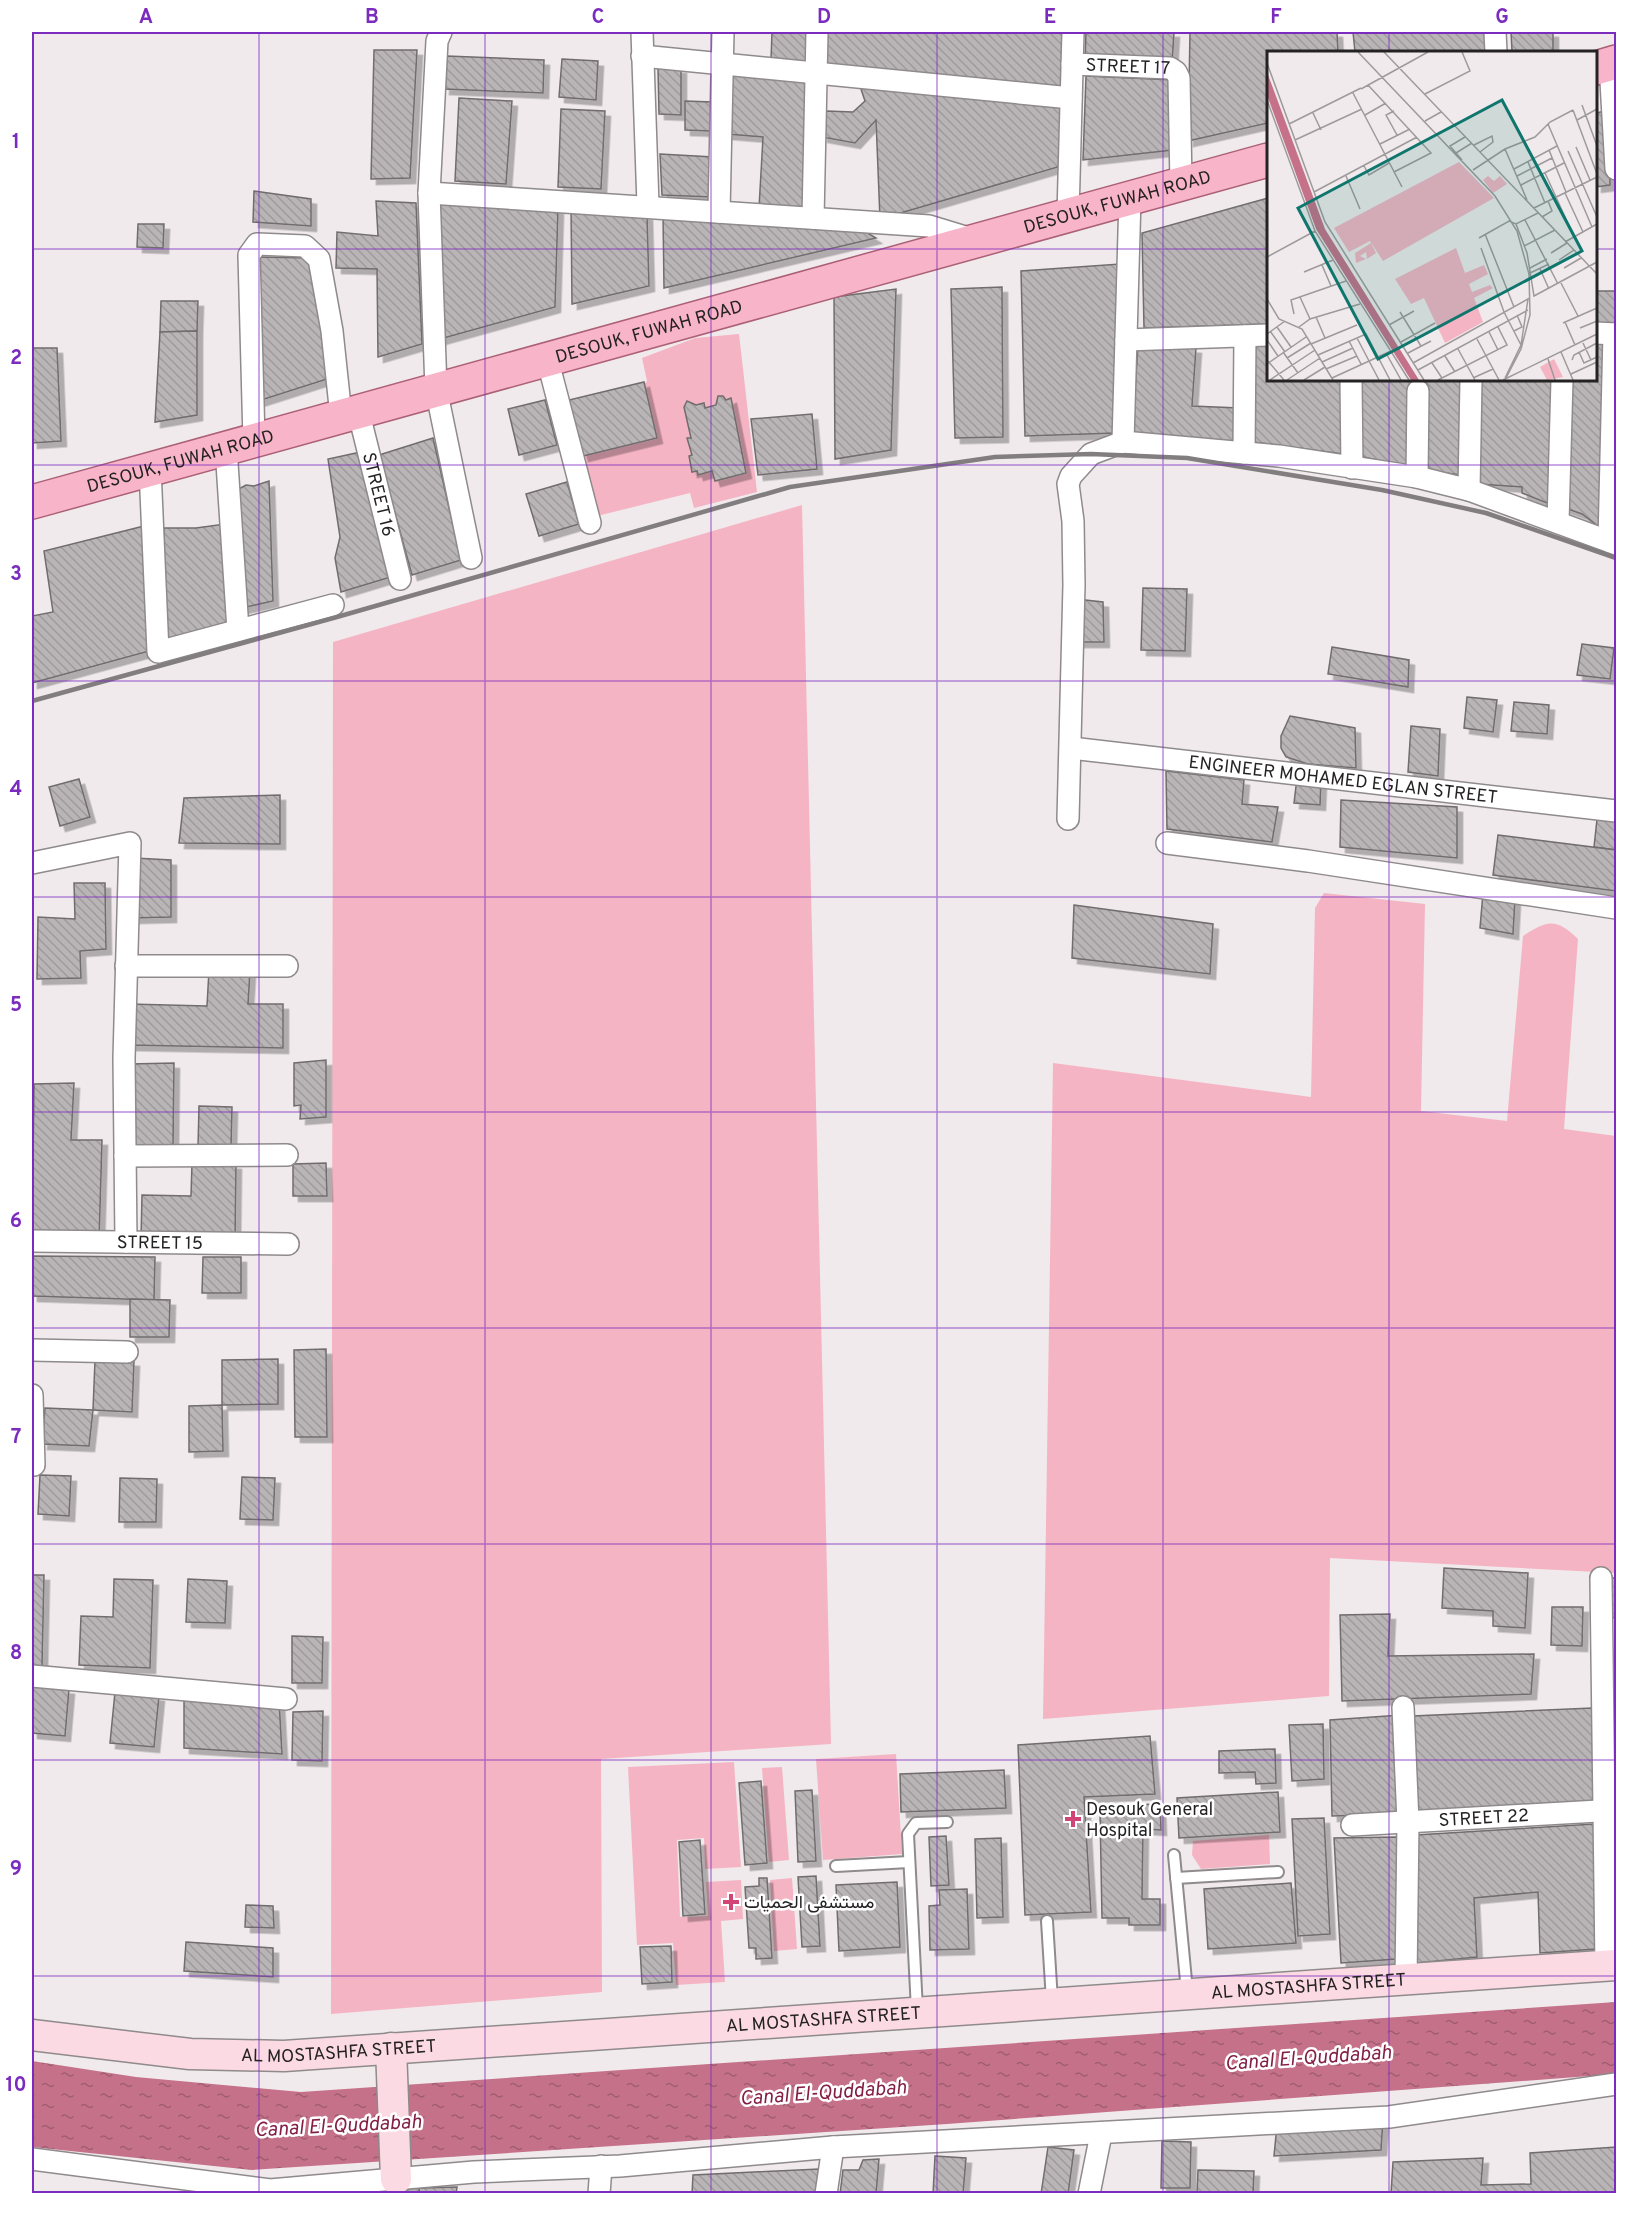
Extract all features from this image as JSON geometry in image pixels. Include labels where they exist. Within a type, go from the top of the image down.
[{"type":"main road","name":"DESOUK, FUWAH ROAD","points":[[32,502],[1267,161]]},
{"type":"main road","name":"AL MOSTASHFA STREET","points":[[32,2035],[143,2050],[237,2056],[391,2060],[917,2013],[1612,1965]]},
{"type":"main road","points":[[391,2060],[395,2173]]},
{"type":"street","points":[[441,32],[437,41],[429,193],[436,389],[471,558]]},
{"type":"street","points":[[642,32],[648,205]]},
{"type":"street","points":[[719,212],[723,32]]},
{"type":"street","points":[[813,218],[817,32]]},
{"type":"street","points":[[1068,214],[1073,32]]},
{"type":"street","points":[[1495,32],[1496,51]]},
{"type":"street","points":[[642,56],[1071,98]]},
{"type":"street","name":"STREET 17","points":[[1072,64],[1170,68],[1176,72],[1179,78],[1181,184]]},
{"type":"street","points":[[1608,65],[1617,169]]},
{"type":"street","points":[[429,193],[648,205],[929,226],[950,230],[975,240]]},
{"type":"street","points":[[1123,442],[1130,198]]},
{"type":"street","name":"STREET 16","points":[[240,444],[249,255],[257,244],[305,246],[319,259],[350,413],[400,579]]},
{"type":"street","points":[[1068,819],[1071,748],[1073,521],[1068,484],[1071,476],[1091,454],[1123,442],[1244,453],[1417,477],[1469,490],[1613,543],[1614,435],[1609,333]]},
{"type":"street","points":[[1126,340],[1267,335]]},
{"type":"street","points":[[1244,453],[1245,336]]},
{"type":"street","points":[[547,358],[590,523]]},
{"type":"street","points":[[1351,381],[1352,468]]},
{"type":"street","points":[[1469,490],[1471,381]]},
{"type":"street","points":[[1558,522],[1562,381]]},
{"type":"street","points":[[1417,477],[1418,392]]},
{"type":"street","points":[[238,630],[240,444]]},
{"type":"street","points":[[150,469],[158,652],[333,605]]},
{"type":"street","name":"ENGINEER MOHAMED EGLAN STREET","points":[[1071,748],[1617,810]]},
{"type":"street","points":[[32,863],[130,843],[126,966],[126,1242]]},
{"type":"street","points":[[1167,843],[1308,861],[1617,908]]},
{"type":"street","points":[[126,966],[287,966]]},
{"type":"street","points":[[125,1156],[287,1155]]},
{"type":"street","name":"STREET 15","points":[[32,1241],[288,1244]]},
{"type":"street","points":[[32,1350],[127,1352]]},
{"type":"street","points":[[32,1395],[34,1465],[32,1465]]},
{"type":"street","points":[[1601,1578],[1612,1965]]},
{"type":"street","points":[[32,1677],[286,1699]]},
{"type":"street","points":[[1403,1707],[1408,1822],[1406,1980]]},
{"type":"street","name":"STREET 22","points":[[1352,1825],[1609,1811]]},
{"type":"street","points":[[32,2159],[270,2192],[395,2173],[601,2166],[833,2147],[1389,2117],[1617,2084]]},
{"type":"street","points":[[1089,2193],[1101,2134]]},
{"type":"street","points":[[826,2193],[833,2147]]},
{"type":"street","points":[[599,2193],[601,2166]]},
{"type":"lane","points":[[917,2013],[908,1834],[910,1827],[916,1823],[947,1822]]},
{"type":"lane","points":[[1174,1855],[1187,1995]]},
{"type":"lane","points":[[836,1866],[909,1862]]},
{"type":"lane","points":[[1176,1878],[1278,1872]]},
{"type":"lane","points":[[1047,1920],[1052,2004]]},
{"type":"shaded area","points":[[739,334],[757,492],[694,508],[690,493],[597,516],[583,456],[647,381],[642,358],[695,338]]},
{"type":"shaded area","points":[[802,505],[831,1744],[601,1759],[602,1992],[331,2014],[333,642]]},
{"type":"shaded area","points":[[1324,893],[1425,904],[1421,1111],[1507,1121],[1523,936],[1546,924],[1552,924],[1564,927],[1578,939],[1564,1129],[1616,1136],[1616,1573],[1330,1558],[1329,1696],[1043,1719],[1053,1063],[1311,1097],[1315,908]]},
{"type":"shaded area","points":[[896,1754],[902,1854],[823,1860],[816,1759]]},
{"type":"shaded area","points":[[734,1762],[741,1867],[705,1869],[704,1838],[677,1840],[680,1917],[708,1916],[706,1882],[741,1880],[743,1919],[721,1921],[725,1982],[676,1985],[673,1943],[637,1945],[628,1767]]},
{"type":"shaded area","points":[[782,1767],[789,1860],[769,1862],[762,1768]]},
{"type":"shaded area","points":[[1269,1835],[1270,1864],[1201,1869],[1192,1855],[1193,1841]]},
{"type":"shaded area","points":[[792,1878],[797,1949],[774,1951],[770,1880]]},
{"type":"water","name":"Canal El-Quddabah","points":[[1616,2002],[1616,2074],[947,2124],[252,2170],[32,2147],[32,2061],[136,2077],[301,2092]]},
{"type":"building","points":[[772,32],[808,32],[807,62],[771,60]]},
{"type":"building","points":[[825,32],[1067,32],[1066,91],[825,68]]},
{"type":"building","points":[[1086,32],[1174,32],[1172,64],[1085,61]]},
{"type":"building","points":[[1190,32],[1337,32],[1338,51],[1267,51],[1267,123],[1188,141]]},
{"type":"building","points":[[1353,32],[1494,32],[1495,51],[1355,51]]},
{"type":"building","points":[[1511,32],[1553,32],[1553,51],[1512,51]]},
{"type":"building","points":[[374,50],[417,50],[410,178],[371,179]]},
{"type":"building","points":[[447,56],[544,60],[543,93],[444,89]]},
{"type":"building","points":[[562,59],[598,61],[596,100],[559,97]]},
{"type":"building","points":[[658,68],[681,68],[681,115],[659,114]]},
{"type":"building","points":[[728,73],[811,80],[809,211],[759,208],[763,137],[727,134]]},
{"type":"building","points":[[1086,76],[1175,80],[1173,150],[1083,160]]},
{"type":"building","points":[[859,83],[1070,105],[1068,164],[880,219],[876,120],[855,143],[822,137],[823,116],[827,111],[853,112],[865,101]]},
{"type":"building","points":[[459,98],[512,101],[506,184],[455,181]]},
{"type":"building","points":[[685,101],[712,102],[711,131],[685,130]]},
{"type":"building","points":[[561,109],[605,111],[601,189],[558,187]]},
{"type":"building","points":[[1609,110],[1610,185],[1597,187],[1597,113]]},
{"type":"building","points":[[660,154],[713,157],[712,197],[662,195]]},
{"type":"building","points":[[254,191],[311,199],[311,226],[253,222]]},
{"type":"building","points":[[1267,198],[1267,324],[1144,328],[1142,233]]},
{"type":"building","points":[[432,200],[558,209],[555,307],[440,339]]},
{"type":"building","points":[[376,201],[416,203],[422,344],[378,357],[377,269],[336,268],[337,232],[378,236]]},
{"type":"building","points":[[571,207],[647,215],[649,286],[572,304]]},
{"type":"building","points":[[663,215],[859,228],[876,238],[664,288]]},
{"type":"building","points":[[138,224],[164,224],[163,248],[137,247]]},
{"type":"building","points":[[256,257],[313,258],[327,379],[255,402]]},
{"type":"building","points":[[1120,264],[1117,433],[1025,436],[1021,271]]},
{"type":"building","points":[[1002,287],[1003,437],[955,438],[951,289]]},
{"type":"building","points":[[896,289],[891,450],[835,459],[834,297]]},
{"type":"building","points":[[1597,291],[1616,291],[1616,326],[1597,325]]},
{"type":"building","points":[[161,301],[198,301],[197,331],[160,332]]},
{"type":"building","points":[[197,331],[197,415],[155,422],[160,332]]},
{"type":"building","points":[[1597,339],[1605,340],[1602,529],[1582,514],[1565,508],[1568,381],[1597,381]]},
{"type":"building","points":[[1138,345],[1196,348],[1192,406],[1239,408],[1237,443],[1132,438]]},
{"type":"building","points":[[1255,345],[1267,345],[1267,381],[1344,381],[1343,454],[1253,442]]},
{"type":"building","points":[[32,348],[57,348],[61,441],[32,443]]},
{"type":"building","points":[[1362,381],[1424,381],[1412,467],[1358,456]]},
{"type":"building","points":[[1424,381],[1465,381],[1461,475],[1423,470]]},
{"type":"building","points":[[1481,381],[1553,381],[1552,505],[1522,493],[1522,487],[1479,484]]},
{"type":"building","points":[[644,382],[657,438],[583,456],[569,400]]},
{"type":"building","points":[[718,396],[723,396],[726,400],[731,398],[746,473],[715,481],[712,471],[698,475],[697,471],[692,472],[689,456],[692,455],[687,438],[691,438],[684,407],[687,401],[696,405],[704,403],[705,408],[716,405]]},
{"type":"building","points":[[545,400],[557,445],[519,455],[508,409]]},
{"type":"building","points":[[812,414],[817,469],[758,475],[751,419]]},
{"type":"building","points":[[433,438],[461,560],[412,575],[379,455]]},
{"type":"building","points":[[361,452],[394,576],[341,592],[335,558],[340,537],[328,459]]},
{"type":"building","points":[[269,481],[273,601],[242,608],[237,490],[246,485],[254,486]]},
{"type":"building","points":[[567,482],[579,524],[539,536],[526,494]]},
{"type":"building","points":[[225,524],[230,628],[165,643],[164,528],[196,528]]},
{"type":"building","points":[[144,526],[153,650],[32,683],[32,616],[53,612],[44,551]]},
{"type":"building","points":[[1143,588],[1187,589],[1185,651],[1141,650]]},
{"type":"building","points":[[1076,599],[1103,602],[1104,642],[1074,642]]},
{"type":"building","points":[[1582,644],[1614,648],[1610,679],[1577,675]]},
{"type":"building","points":[[1332,647],[1409,660],[1408,687],[1328,674]]},
{"type":"building","points":[[1467,697],[1497,700],[1493,732],[1464,728]]},
{"type":"building","points":[[1514,702],[1549,705],[1547,734],[1511,731]]},
{"type":"building","points":[[1290,716],[1355,728],[1356,768],[1308,764],[1286,757],[1281,748],[1281,736]]},
{"type":"building","points":[[1411,726],[1440,729],[1438,776],[1408,772]]},
{"type":"building","points":[[1166,771],[1244,780],[1242,804],[1278,807],[1272,842],[1167,829]]},
{"type":"building","points":[[1297,778],[1321,781],[1320,805],[1294,803]]},
{"type":"building","points":[[79,779],[90,817],[60,826],[49,787]]},
{"type":"building","points":[[280,795],[280,844],[179,843],[184,798]]},
{"type":"building","points":[[1341,800],[1457,807],[1457,858],[1340,847]]},
{"type":"building","points":[[1598,810],[1616,813],[1616,850],[1594,847]]},
{"type":"building","points":[[1498,835],[1616,850],[1616,891],[1493,875]]},
{"type":"building","points":[[134,858],[171,860],[171,917],[132,918]]},
{"type":"building","points":[[74,883],[105,883],[106,949],[80,951],[81,978],[37,979],[38,917],[75,919]]},
{"type":"building","points":[[1483,893],[1515,899],[1513,934],[1480,928]]},
{"type":"building","points":[[1074,905],[1213,924],[1210,974],[1072,958]]},
{"type":"building","points":[[209,970],[250,971],[248,1004],[283,1004],[283,1048],[126,1045],[129,1004],[207,1006]]},
{"type":"building","points":[[326,1060],[326,1117],[300,1119],[301,1105],[294,1106],[294,1063]]},
{"type":"building","points":[[174,1063],[173,1146],[128,1147],[129,1064]]},
{"type":"building","points":[[74,1083],[71,1140],[102,1140],[99,1241],[32,1238],[34,1084]]},
{"type":"building","points":[[199,1106],[232,1107],[231,1148],[198,1147]]},
{"type":"building","points":[[192,1163],[236,1164],[235,1241],[141,1240],[142,1195],[191,1196]]},
{"type":"building","points":[[326,1163],[327,1196],[293,1196],[293,1164]]},
{"type":"building","points":[[32,1256],[155,1257],[154,1300],[32,1296]]},
{"type":"building","points":[[203,1257],[241,1257],[241,1293],[202,1293]]},
{"type":"building","points":[[130,1299],[170,1300],[169,1337],[130,1337]]},
{"type":"building","points":[[326,1349],[327,1437],[295,1437],[294,1350]]},
{"type":"building","points":[[278,1359],[278,1404],[222,1405],[222,1360]]},
{"type":"building","points":[[95,1360],[134,1361],[132,1412],[93,1410]]},
{"type":"building","points":[[222,1405],[223,1451],[189,1452],[189,1406]]},
{"type":"building","points":[[45,1408],[93,1410],[89,1446],[42,1444]]},
{"type":"building","points":[[40,1475],[71,1476],[69,1516],[38,1514]]},
{"type":"building","points":[[242,1477],[275,1478],[273,1520],[240,1519]]},
{"type":"building","points":[[120,1478],[157,1479],[156,1522],[119,1522]]},
{"type":"building","points":[[1444,1568],[1528,1573],[1525,1628],[1493,1626],[1493,1611],[1442,1608]]},
{"type":"building","points":[[32,1575],[44,1575],[42,1666],[32,1666]]},
{"type":"building","points":[[1611,1578],[1616,1578],[1616,1618],[1610,1617]]},
{"type":"building","points":[[114,1579],[153,1580],[150,1668],[79,1665],[81,1616],[113,1617]]},
{"type":"building","points":[[188,1579],[227,1581],[225,1623],[186,1622]]},
{"type":"building","points":[[1552,1607],[1583,1607],[1582,1646],[1551,1645]]},
{"type":"building","points":[[1390,1614],[1388,1656],[1534,1654],[1531,1694],[1342,1701],[1340,1615]]},
{"type":"building","points":[[292,1636],[323,1637],[322,1683],[292,1683]]},
{"type":"building","points":[[32,1686],[69,1689],[65,1736],[32,1733]]},
{"type":"building","points":[[115,1692],[159,1696],[154,1747],[110,1743]]},
{"type":"building","points":[[184,1694],[279,1700],[282,1754],[184,1748]]},
{"type":"building","points":[[1592,1708],[1594,1805],[1415,1813],[1413,1716]]},
{"type":"building","points":[[1614,1708],[1616,1708],[1616,1797]]},
{"type":"building","points":[[323,1711],[322,1761],[292,1760],[293,1712]]},
{"type":"building","points":[[1401,1715],[1400,1814],[1332,1816],[1330,1720]]},
{"type":"building","points":[[1323,1724],[1324,1779],[1292,1781],[1289,1725]]},
{"type":"building","points":[[1150,1736],[1155,1794],[1084,1797],[1091,1912],[1025,1915],[1018,1745]]},
{"type":"building","points":[[1275,1749],[1276,1783],[1256,1784],[1255,1772],[1219,1773],[1219,1751]]},
{"type":"building","points":[[1004,1770],[1006,1808],[901,1812],[900,1774]]},
{"type":"building","points":[[761,1781],[767,1863],[745,1865],[739,1783]]},
{"type":"building","points":[[812,1790],[816,1861],[798,1862],[795,1791]]},
{"type":"building","points":[[1278,1792],[1280,1832],[1179,1838],[1177,1798]]},
{"type":"building","points":[[1160,1804],[1161,1830],[1143,1829],[1142,1899],[1160,1899],[1160,1925],[1129,1925],[1129,1918],[1102,1918],[1100,1812],[1125,1813],[1126,1805]]},
{"type":"building","points":[[1324,1818],[1330,1934],[1298,1936],[1292,1819]]},
{"type":"building","points":[[1614,1821],[1616,1821],[1615,1948]]},
{"type":"building","points":[[1594,1824],[1596,1949],[1540,1953],[1538,1892],[1474,1898],[1477,1957],[1417,1963],[1416,1835]]},
{"type":"building","points":[[946,1836],[949,1885],[931,1886],[929,1837]]},
{"type":"building","points":[[1398,1837],[1397,1959],[1341,1963],[1334,1838]]},
{"type":"building","points":[[1001,1838],[1003,1917],[977,1918],[975,1839]]},
{"type":"building","points":[[700,1840],[705,1914],[683,1916],[679,1842]]},
{"type":"building","points":[[816,1876],[820,1946],[802,1947],[798,1877]]},
{"type":"building","points":[[759,1878],[767,1878],[772,1958],[756,1959],[756,1948],[749,1948],[745,1887],[759,1886]]},
{"type":"building","points":[[897,1882],[900,1947],[839,1951],[836,1885]]},
{"type":"building","points":[[1291,1883],[1296,1943],[1208,1949],[1204,1889]]},
{"type":"building","points":[[967,1889],[969,1949],[930,1950],[929,1906],[940,1905],[939,1890]]},
{"type":"building","points":[[246,1905],[273,1906],[274,1928],[245,1927]]},
{"type":"building","points":[[186,1942],[273,1948],[273,1977],[184,1971]]},
{"type":"building","points":[[671,1946],[672,1982],[642,1984],[640,1947]]},
{"type":"building","points":[[1383,2119],[1381,2150],[1274,2156],[1277,2125]]},
{"type":"building","points":[[1162,2141],[1191,2142],[1190,2188],[1161,2188]]},
{"type":"building","points":[[1048,2147],[1074,2150],[1068,2194],[1041,2194]]},
{"type":"building","points":[[1616,2147],[1616,2194],[1391,2194],[1393,2162],[1483,2158],[1481,2185],[1531,2184],[1530,2153]]},
{"type":"building","points":[[935,2156],[966,2158],[963,2194],[933,2194]]},
{"type":"building","points":[[879,2159],[876,2194],[840,2194],[843,2170],[859,2170],[863,2160]]},
{"type":"building","points":[[819,2169],[816,2194],[692,2194],[693,2175]]},
{"type":"building","points":[[1198,2170],[1254,2171],[1253,2194],[1197,2194]]},
{"type":"building","points":[[457,2187],[456,2194],[419,2194],[419,2188]]},
{"type":"building","points":[[419,2188],[419,2194],[392,2194],[392,2190]]},
{"type":"railway","points":[[32,701],[337,617],[790,487],[995,457],[1091,454],[1187,458],[1382,490],[1486,513],[1616,558]]},
{"type":"place","name":"Desouk General Hospital","points":[[1073,1819]]},
{"type":"place","name":"مستشفى الحميات","points":[[731,1902]]}]
